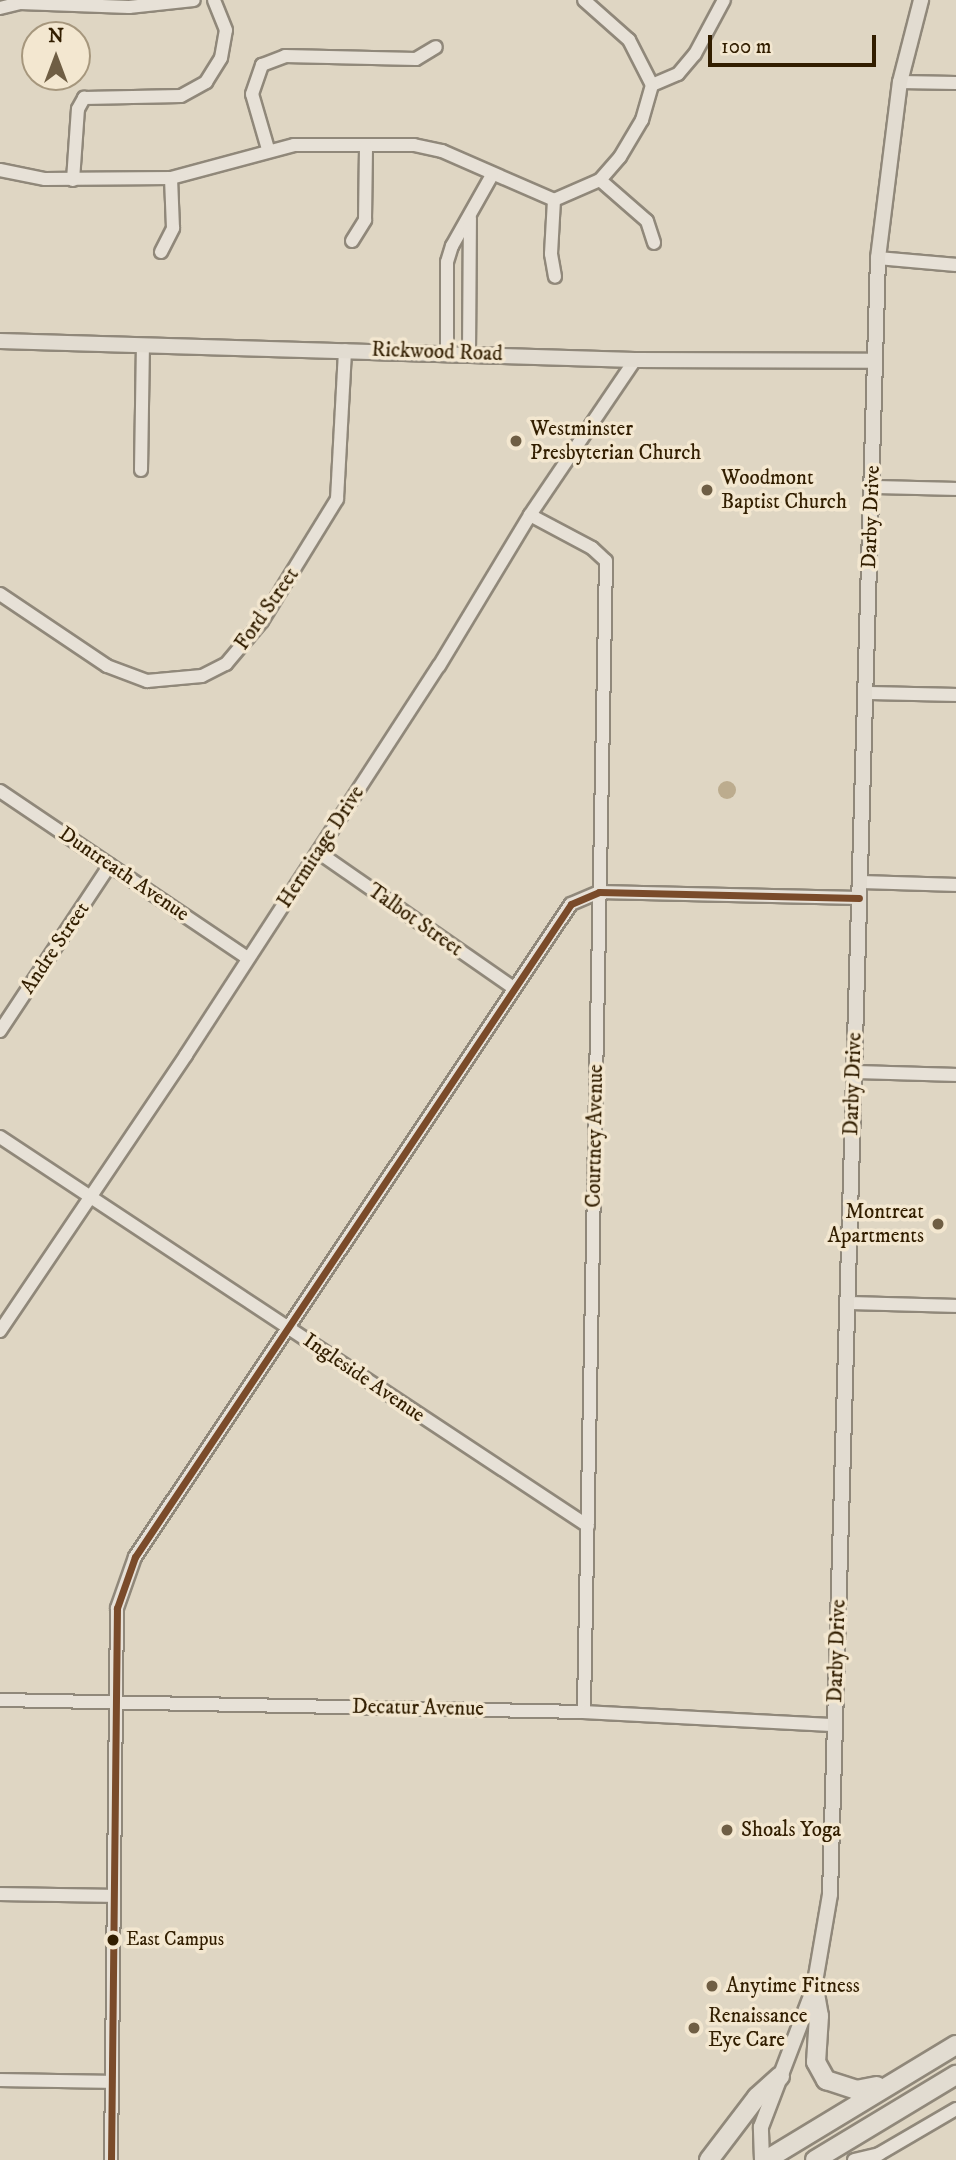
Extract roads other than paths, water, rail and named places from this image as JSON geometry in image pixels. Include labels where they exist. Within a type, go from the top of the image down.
[{"type":"highway","points":[[814,1988],[818,2016],[816,2062],[826,2080],[856,2090],[894,2082]]},
{"type":"highway","points":[[764,2160],[956,2045]]},
{"type":"highway","points":[[815,2160],[956,2075]]},
{"type":"highway","points":[[709,2160],[757,2097],[780,2076]]},
{"type":"main road","name":"Darby Drive","points":[[764,2160],[761,2127],[814,1988],[830,1894],[878,258],[900,82],[921,0]]},
{"type":"main road","name":"Rickwood Road","points":[[0,341],[469,352],[635,360],[874,361]]},
{"type":"street","points":[[0,9],[20,2],[129,7],[194,0]]},
{"type":"street","points":[[74,180],[78,109],[84,97],[181,96],[206,82],[221,58],[226,30],[214,0]]},
{"type":"street","points":[[0,171],[74,180],[171,178],[203,172],[268,149],[294,145],[414,145],[442,151],[554,200],[600,180],[642,120],[652,85],[629,40],[584,0]]},
{"type":"street","points":[[652,85],[678,74],[695,54],[724,0]]},
{"type":"street","points":[[268,149],[251,94],[261,65],[285,57],[416,59],[436,47]]},
{"type":"street","points":[[900,82],[956,83]]},
{"type":"street","points":[[352,241],[365,220],[366,146]]},
{"type":"street","points":[[447,352],[447,262],[492,175]]},
{"type":"street","points":[[162,252],[173,228],[171,178]]},
{"type":"street","points":[[600,180],[647,221],[654,243]]},
{"type":"street","points":[[554,200],[551,254],[555,277]]},
{"type":"street","points":[[469,352],[470,218]]},
{"type":"street","points":[[878,258],[956,265]]},
{"type":"street","points":[[142,470],[143,345]]},
{"type":"street","name":"Ford Street","points":[[0,594],[107,666],[147,681],[202,676],[226,664],[262,621],[337,499],[343,453],[345,349]]},
{"type":"street","name":"Hermitage Drive","points":[[0,1331],[318,852],[530,515],[635,360]]},
{"type":"street","points":[[872,487],[956,489]]},
{"type":"street","name":"Courtney Avenue","points":[[530,515],[592,548],[606,561],[584,1712]]},
{"type":"street","points":[[865,693],[956,695]]},
{"type":"street","name":"Duntreath Avenue","points":[[0,791],[248,958]]},
{"type":"street","name":"Talbot Street","points":[[318,852],[512,987]]},
{"type":"street","name":"Andre Street","points":[[0,1031],[110,865]]},
{"type":"street","points":[[859,882],[956,885]]},
{"type":"street","points":[[111,2160],[117,1608],[128,1568],[290,1329],[512,987],[571,904],[599,892],[859,898]]},
{"type":"street","points":[[854,1072],[956,1075]]},
{"type":"street","name":"Ingleside Avenue","points":[[0,1137],[587,1526]]},
{"type":"street","points":[[847,1303],[956,1306]]},
{"type":"street","name":"Decatur Avenue","points":[[0,1700],[584,1712],[835,1725]]},
{"type":"street","points":[[0,1894],[113,1896]]},
{"type":"street","points":[[0,2080],[112,2082]]},
{"type":"street","points":[[854,2160],[879,2154],[956,2109]]},
{"type":"place","name":"Westminster Presbyterian Church","points":[[516,441]]},
{"type":"place","name":"Woodmont Baptist Church","points":[[707,490]]},
{"type":"place","name":"Montreat Apartments","points":[[938,1224]]},
{"type":"place","name":"Shoals Yoga","points":[[727,1830]]},
{"type":"place","name":"East Campus","points":[[113,1940]]},
{"type":"place","name":"Anytime Fitness","points":[[712,1986]]},
{"type":"place","name":"Renaissance Eye Care","points":[[694,2028]]}]
